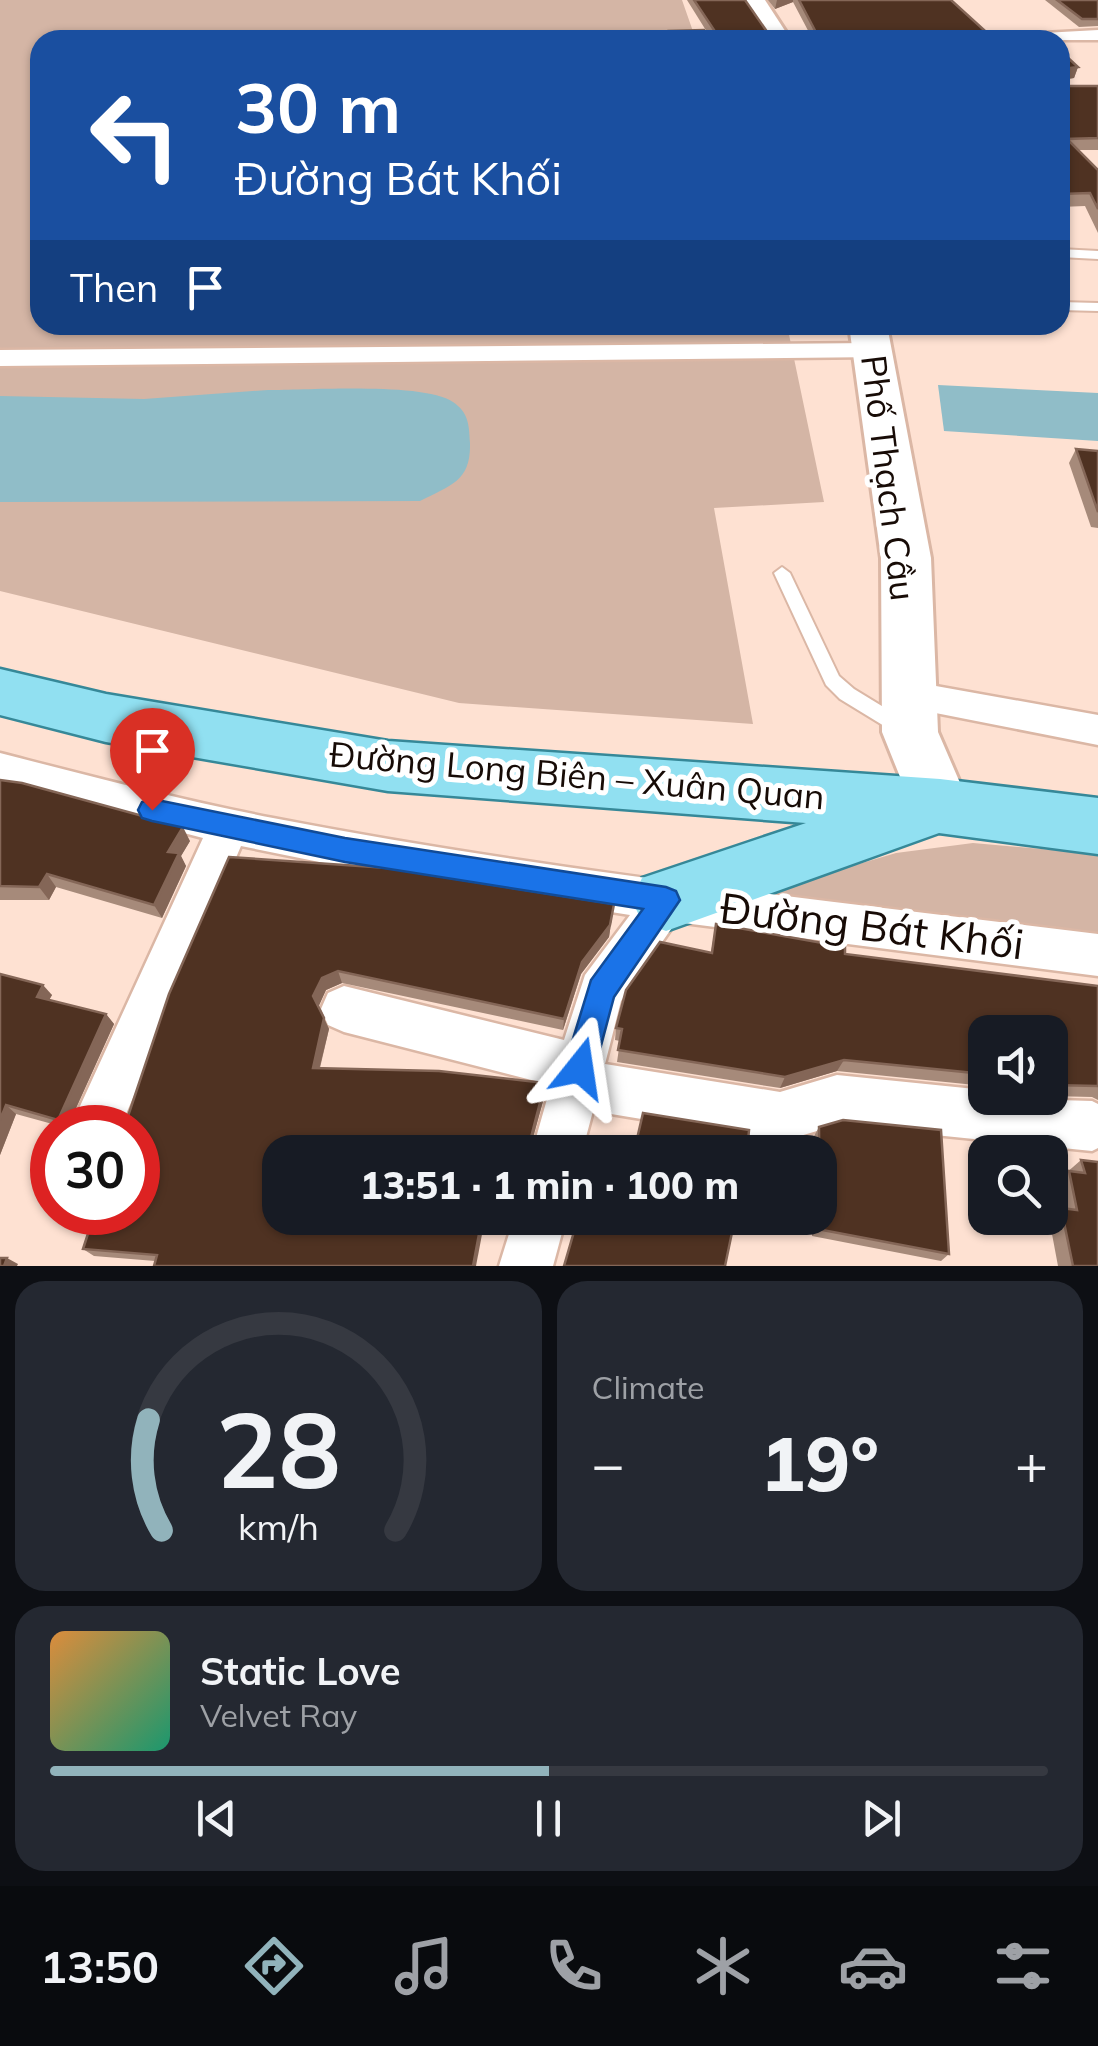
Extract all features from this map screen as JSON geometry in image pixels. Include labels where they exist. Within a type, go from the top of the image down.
[{"type":"main road","name":"Đường Long Biên – Xuân Quan","points":[[0,692],[106,718],[388,766],[940,806],[1098,826]]},
{"type":"main road","points":[[0,710],[106,718]]},
{"type":"main road","points":[[666,900],[940,806]]},
{"type":"street","points":[[753,0],[772,30]]},
{"type":"street","points":[[1070,36],[1098,35]]},
{"type":"street","points":[[0,358],[870,338]]},
{"type":"street","name":"Phố Thạch Cầu","points":[[870,338],[906,558],[909,713],[940,806]]},
{"type":"street","points":[[909,713],[1098,730]]},
{"type":"street","name":"Đường Bát Khối","points":[[0,769],[228,828],[666,900],[1098,955]]},
{"type":"street","points":[[105,1105],[228,828]]},
{"type":"street","points":[[562,1135],[601,990],[666,900]]},
{"type":"street","points":[[344,1009],[578,1076],[780,1117],[837,1100],[1092,1126]]},
{"type":"street","points":[[526,1266],[535,1235]]},
{"type":"lane","points":[[1070,254],[1098,255]]},
{"type":"lane","points":[[1070,307],[1098,308]]},
{"type":"lane","points":[[782,573],[832,680],[847,694],[909,713]]},
{"type":"shaded area","points":[[0,0],[682,0],[692,30],[30,30],[30,335],[789,335],[824,502],[714,508],[753,724],[459,703],[0,591]]},
{"type":"shaded area","points":[[973,843],[1098,854],[1098,944],[731,902],[896,853]]},
{"type":"water","points":[[938,385],[1098,393],[1098,441],[944,431]]},
{"type":"water","points":[[392,389],[439,396],[458,406],[467,420],[467,466],[457,480],[420,501],[0,502],[0,396],[144,399],[268,390]]},
{"type":"building","points":[[694,0],[745,0],[766,30],[714,30]]},
{"type":"building","points":[[799,0],[951,0],[984,30],[815,30]]},
{"type":"building","points":[[1057,0],[1098,0],[1098,19],[1082,19]]},
{"type":"building","points":[[1070,86],[1098,86],[1098,138],[1070,139]]},
{"type":"building","points":[[1070,142],[1098,170],[1098,209],[1090,193],[1070,194]]},
{"type":"building","points":[[1076,449],[1098,451],[1098,512]]},
{"type":"building","points":[[0,780],[183,827],[168,852],[179,853],[154,905],[47,874],[39,887],[0,886]]},
{"type":"building","points":[[229,857],[388,868],[614,904],[610,925],[582,962],[564,1019],[338,971],[322,978],[313,996],[324,1018],[313,1068],[439,1071],[545,1083],[532,1135],[262,1135],[262,1235],[479,1235],[473,1266],[154,1266],[157,1255],[83,1249],[88,1235],[160,1235],[160,1105],[132,1105],[169,994]]},
{"type":"building","points":[[716,924],[845,947],[845,954],[1098,986],[1098,1086],[1068,1085],[1068,1015],[968,1015],[968,1072],[844,1060],[785,1077],[618,1050],[622,1029],[616,1028],[626,990],[660,942],[712,953]]},
{"type":"building","points":[[0,974],[43,985],[37,997],[106,1014],[65,1105],[30,1105],[30,1112],[6,1105],[0,1120]]},
{"type":"building","points":[[643,1113],[749,1130],[749,1135],[638,1135]]},
{"type":"building","points":[[843,1120],[941,1130],[949,1254],[837,1233],[837,1135],[819,1135],[819,1127]]},
{"type":"building","points":[[1081,1160],[1098,1162],[1098,1266],[1073,1266],[1067,1235],[1068,1209],[1077,1210],[1069,1171],[1085,1173]]},
{"type":"building","points":[[573,1235],[731,1235],[725,1266],[564,1266]]},
{"type":"route","points":[[152,810],[345,850],[666,900],[601,990],[580,1068]]}]
